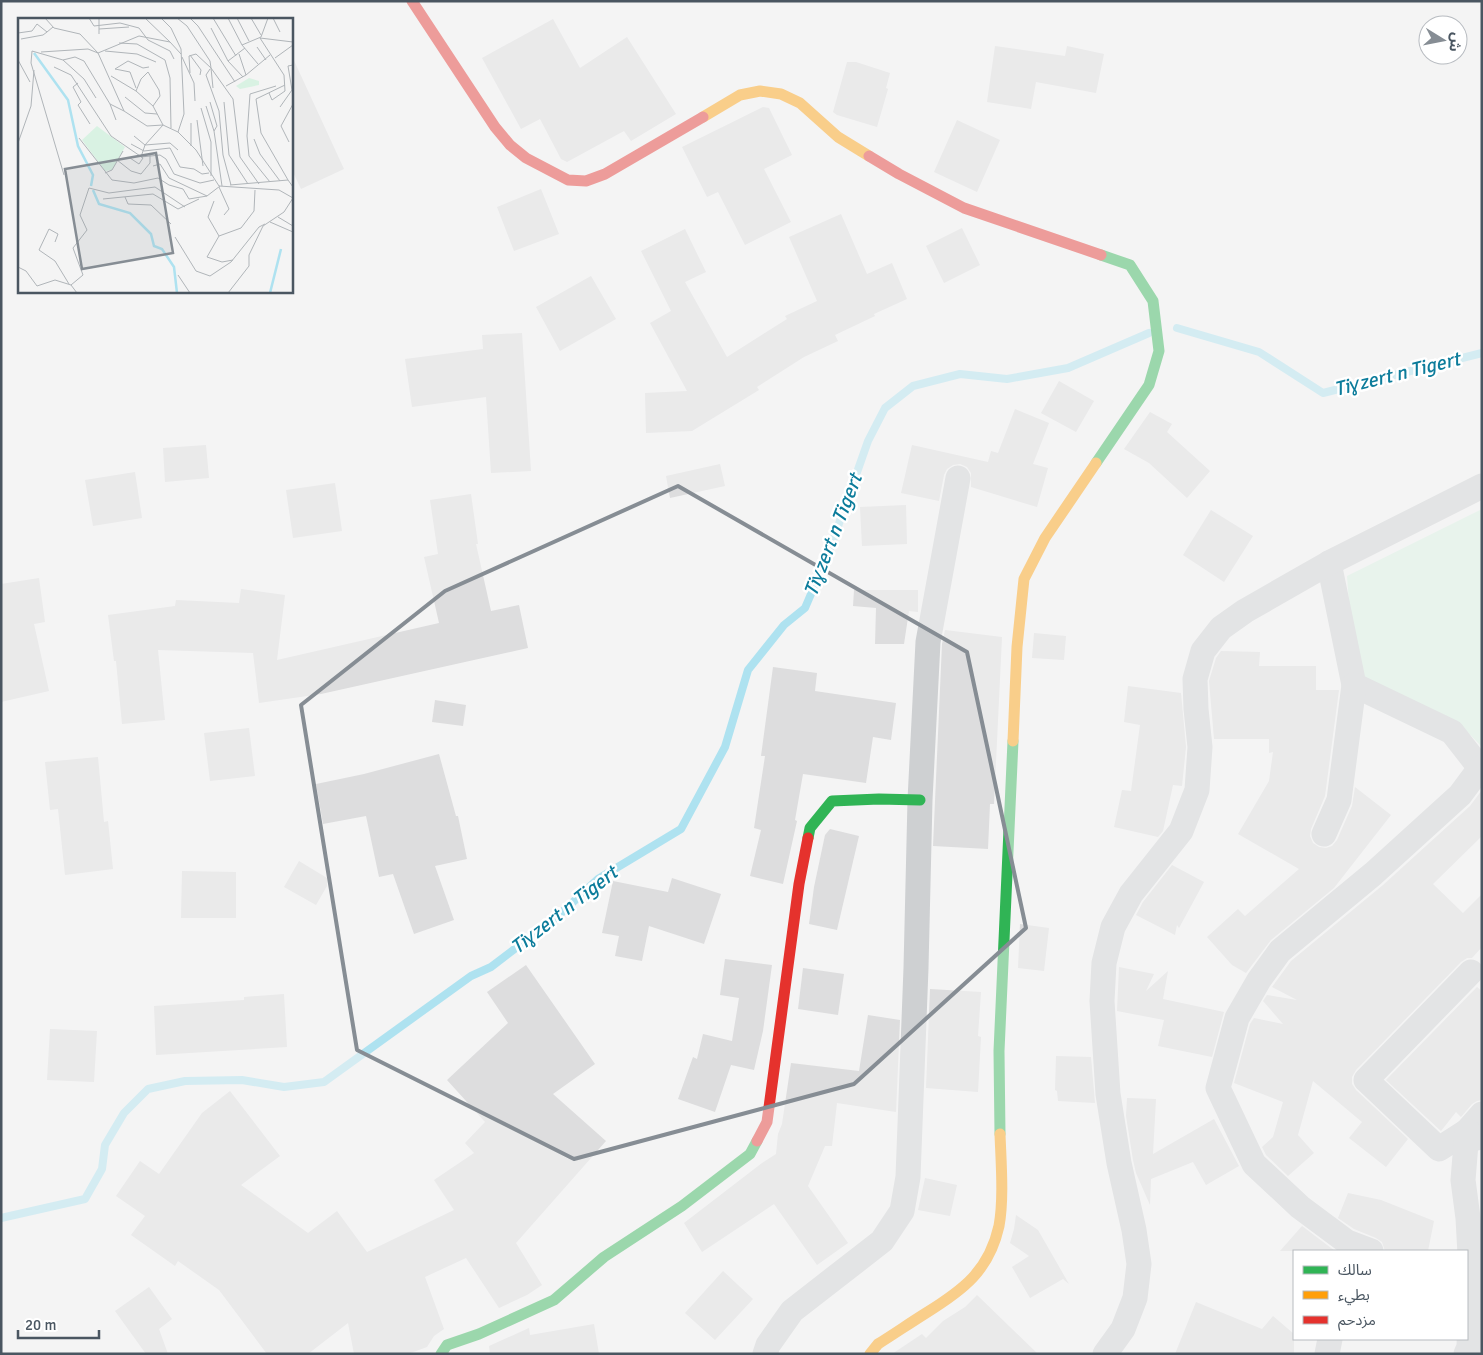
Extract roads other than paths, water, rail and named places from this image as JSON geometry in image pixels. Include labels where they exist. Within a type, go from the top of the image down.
[{"type":"street","points":[[412,1],[495,127],[510,145],[526,158],[568,180],[586,180],[605,174],[740,95],[760,91],[781,94],[800,103],[838,137],[868,156],[964,208],[1130,265],[1153,301],[1159,351],[1149,385],[1045,538],[1024,579],[1017,647],[999,1051],[1001,1197],[999,1225],[991,1251],[976,1275],[956,1294],[878,1344],[870,1354]]},
{"type":"street","points":[[765,1354],[768,1345],[792,1311],[882,1241],[902,1211],[908,1177],[920,800],[928,642],[958,478]]},
{"type":"street","points":[[1105,1354],[1123,1329],[1134,1298],[1139,1264],[1134,1230],[1119,1163],[1108,1094],[1102,1001],[1104,963],[1114,927],[1131,894],[1181,831],[1197,790],[1200,747],[1195,679],[1204,651],[1221,628],[1245,611],[1329,563],[1482,486]]},
{"type":"street","points":[[1324,834],[1339,800],[1354,685],[1329,563]]},
{"type":"street","points":[[1354,685],[1452,732],[1481,768],[1460,795],[1410,841],[1280,951],[1259,980],[1238,1018],[1218,1088],[1254,1164],[1300,1207],[1347,1242],[1368,1250]]},
{"type":"street","points":[[441,1354],[446,1346],[480,1334],[554,1300],[604,1257],[682,1206],[750,1154],[767,1122],[799,884],[810,828],[832,801],[920,800]]},
{"type":"street","points":[[1472,972],[1366,1080],[1439,1149],[1477,1129]]},
{"type":"street","points":[[1466,1354],[1468,1347],[1469,1272],[1468,1218],[1463,1180],[1477,1129]]},
{"type":"street","points":[[1327,1354],[1330,1340]]},
{"type":"waterway","name":"Tiɣzert n Tigert","points":[[1177,328],[1259,352],[1323,393],[1482,353]]},
{"type":"waterway","name":"Tiɣzert n Tigert","points":[[1,1218],[85,1199],[102,1169],[105,1145],[124,1113],[148,1089],[185,1081],[242,1080],[284,1087],[324,1082],[471,976],[491,967],[558,916],[598,879],[681,829],[725,747],[748,670],[784,625],[805,608],[829,552],[868,441],[885,408],[913,386],[960,374],[1007,379],[1068,368],[1149,333]]}]
